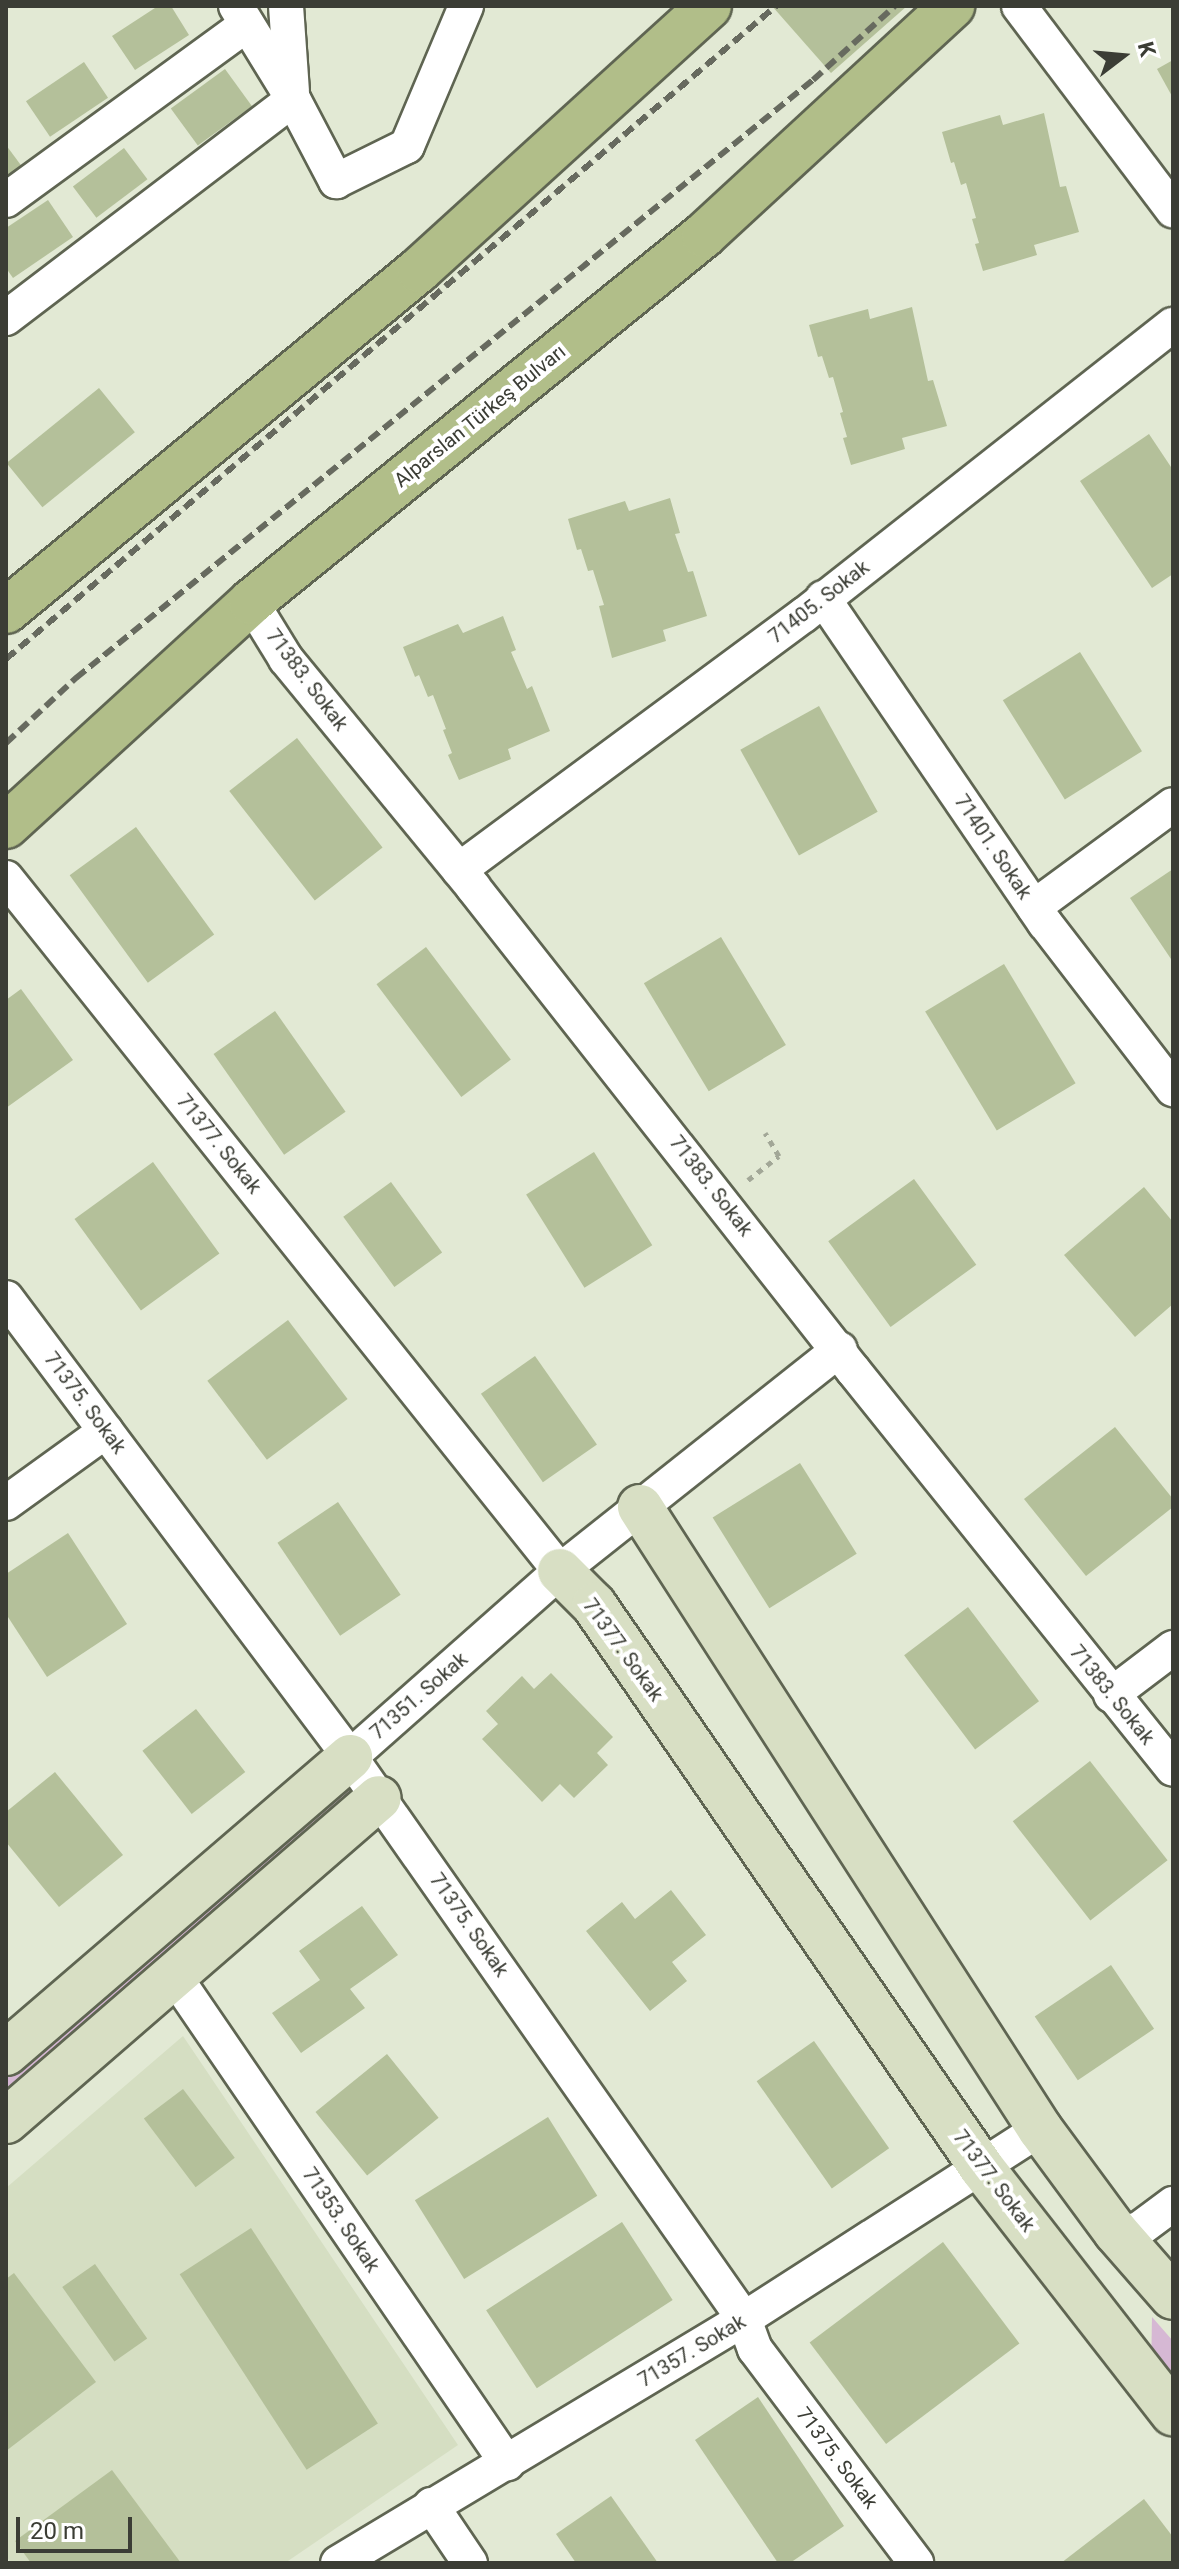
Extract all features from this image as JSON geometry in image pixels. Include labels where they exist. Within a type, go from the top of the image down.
[{"type":"main road","points":[[6,611],[419,270],[709,6]]},
{"type":"main road","name":"Alparslan Türkeş Bulvarı","points":[[6,826],[251,602],[704,235],[952,6]]},
{"type":"street","points":[[286,6],[293,99]]},
{"type":"street","points":[[6,200],[241,15],[293,99],[336,181],[407,146],[466,6]]},
{"type":"street","points":[[1019,6],[1173,210]]},
{"type":"street","points":[[6,318],[293,99]]},
{"type":"street","name":"71405. Sokak","points":[[459,870],[823,598],[1173,325]]},
{"type":"street","name":"71401. Sokak","points":[[823,598],[1034,907],[1173,1089]]},
{"type":"street","name":"71383. Sokak","points":[[251,602],[286,659],[459,870],[1111,1695],[1173,1769]]},
{"type":"street","points":[[1034,907],[1173,805]]},
{"type":"street","name":"71377. Sokak","points":[[6,878],[560,1571],[594,1605],[982,2168],[1173,2413]]},
{"type":"street","name":"71375. Sokak","points":[[6,1298],[350,1757],[744,2319],[755,2349],[916,2563]]},
{"type":"street","name":"71351. Sokak","points":[[6,2053],[350,1757],[560,1571],[840,1349]]},
{"type":"street","points":[[6,1503],[106,1431]]},
{"type":"street","points":[[640,1507],[1040,2129],[1116,2232],[1173,2297]]},
{"type":"street","points":[[1111,1695],[1173,1648]]},
{"type":"street","points":[[6,2121],[379,1798]]},
{"type":"street","name":"71353. Sokak","points":[[175,1977],[507,2463]]},
{"type":"street","name":"71357. Sokak","points":[[338,2563],[744,2319],[1040,2129]]},
{"type":"street","points":[[1116,2232],[1138,2230],[1173,2204]]},
{"type":"street","points":[[431,2505],[470,2563]]},
{"type":"path","points":[[738,1188],[779,1156],[765,1133]]},
{"type":"shaded area","points":[[347,1784],[353,1794],[6,2091],[6,2078]]},
{"type":"shaded area","points":[[183,2036],[458,2445],[285,2563],[11,2563],[6,2556],[6,2188]]},
{"type":"shaded area","points":[[1152,2317],[1173,2341],[1173,2400],[1151,2374]]},
{"type":"building","points":[[158,6],[171,6],[189,35],[135,70],[112,36]]},
{"type":"building","points":[[772,6],[907,6],[831,73]]},
{"type":"building","points":[[1173,60],[1173,98],[1157,69]]},
{"type":"building","points":[[84,62],[108,98],[50,137],[26,101]]},
{"type":"building","points":[[225,69],[252,106],[198,146],[171,108]]},
{"type":"building","points":[[1044,113],[1060,187],[1066,186],[1079,232],[1034,245],[1037,255],[983,271],[975,244],[979,243],[972,219],[976,218],[966,183],[961,185],[942,132],[1000,115],[1003,125]]},
{"type":"building","points":[[6,145],[23,168],[6,180]]},
{"type":"building","points":[[124,148],[147,179],[96,218],[73,187]]},
{"type":"building","points":[[48,200],[73,237],[13,278],[6,268],[6,228]]},
{"type":"building","points":[[912,307],[928,381],[933,380],[947,426],[902,438],[905,449],[851,465],[843,438],[847,437],[840,413],[843,412],[833,377],[829,378],[822,356],[818,357],[809,325],[868,309],[870,319]]},
{"type":"building","points":[[99,388],[135,432],[42,507],[7,463]]},
{"type":"building","points":[[1149,434],[1173,470],[1173,574],[1152,588],[1080,481]]},
{"type":"building","points":[[670,498],[680,533],[675,534],[688,572],[693,571],[707,616],[663,630],[666,641],[612,658],[599,606],[604,605],[593,570],[588,571],[581,549],[577,550],[568,519],[625,501],[629,511]]},
{"type":"building","points":[[503,616],[516,650],[511,652],[527,689],[532,686],[550,731],[508,749],[511,759],[459,780],[448,755],[452,753],[443,730],[446,729],[433,695],[428,697],[419,675],[415,677],[403,647],[458,624],[463,633]]},
{"type":"building","points":[[1080,652],[1142,751],[1065,799],[1003,700]]},
{"type":"building","points":[[819,706],[878,812],[799,855],[740,750]]},
{"type":"building","points":[[297,738],[383,848],[315,900],[229,791]]},
{"type":"building","points":[[136,827],[214,935],[148,983],[70,875]]},
{"type":"building","points":[[1173,869],[1173,962],[1130,898]]},
{"type":"building","points":[[721,937],[786,1045],[709,1091],[644,983]]},
{"type":"building","points":[[426,947],[511,1060],[461,1097],[376,984]]},
{"type":"building","points":[[1004,964],[1076,1083],[997,1131],[925,1011]]},
{"type":"building","points":[[21,989],[73,1060],[6,1108],[6,1000]]},
{"type":"building","points":[[275,1011],[346,1112],[284,1155],[214,1054]]},
{"type":"building","points":[[594,1152],[652,1245],[584,1288],[526,1194]]},
{"type":"building","points":[[153,1162],[219,1253],[141,1310],[75,1219]]},
{"type":"building","points":[[914,1179],[976,1265],[891,1327],[828,1241]]},
{"type":"building","points":[[391,1182],[442,1252],[394,1287],[343,1217]]},
{"type":"building","points":[[1144,1187],[1173,1222],[1173,1304],[1135,1337],[1064,1255]]},
{"type":"building","points":[[288,1320],[348,1399],[267,1460],[207,1381]]},
{"type":"building","points":[[535,1356],[597,1444],[543,1482],[481,1394]]},
{"type":"building","points":[[1115,1427],[1173,1499],[1173,1507],[1086,1576],[1024,1499]]},
{"type":"building","points":[[800,1463],[857,1554],[769,1608],[713,1518]]},
{"type":"building","points":[[338,1502],[401,1595],[340,1636],[277,1543]]},
{"type":"building","points":[[68,1533],[127,1624],[47,1677],[6,1614],[6,1574]]},
{"type":"building","points":[[968,1607],[1039,1701],[975,1749],[904,1655]]},
{"type":"building","points":[[551,1673],[613,1737],[597,1753],[608,1765],[574,1798],[560,1784],[542,1802],[482,1739],[498,1724],[486,1711],[522,1676],[534,1689]]},
{"type":"building","points":[[196,1709],[245,1772],[192,1814],[142,1751]]},
{"type":"building","points":[[1090,1761],[1168,1860],[1090,1921],[1013,1821]]},
{"type":"building","points":[[55,1772],[123,1855],[59,1907],[6,1842],[6,1812]]},
{"type":"building","points":[[671,1890],[706,1935],[672,1962],[687,1981],[650,2011],[586,1931],[622,1902],[635,1919]]},
{"type":"building","points":[[362,1906],[398,1955],[350,1989],[365,2008],[301,2053],[272,2013],[320,1980],[299,1951]]},
{"type":"building","points":[[1111,1965],[1154,2029],[1078,2080],[1035,2016]]},
{"type":"building","points":[[814,2041],[889,2148],[832,2188],[757,2081]]},
{"type":"building","points":[[387,2054],[439,2118],[367,2176],[316,2112]]},
{"type":"building","points":[[183,2089],[235,2158],[196,2187],[144,2118]]},
{"type":"building","points":[[548,2117],[597,2196],[464,2279],[415,2200]]},
{"type":"building","points":[[622,2222],[673,2300],[537,2388],[486,2310]]},
{"type":"building","points":[[251,2228],[378,2423],[307,2470],[180,2274]]},
{"type":"building","points":[[943,2242],[1019,2343],[886,2444],[810,2343]]},
{"type":"building","points":[[95,2264],[147,2339],[114,2361],[62,2287]]},
{"type":"building","points":[[14,2273],[96,2382],[6,2451],[6,2279]]},
{"type":"building","points":[[758,2397],[844,2526],[790,2563],[778,2563],[695,2440]]},
{"type":"building","points":[[112,2470],[181,2563],[31,2563],[15,2541]]},
{"type":"building","points":[[611,2496],[658,2563],[576,2563],[556,2534]]},
{"type":"building","points":[[1144,2499],[1173,2537],[1173,2563],[1061,2563]]},
{"type":"railway","points":[[6,659],[776,6]]},
{"type":"railway","points":[[6,743],[76,678],[813,80],[895,6]]}]
